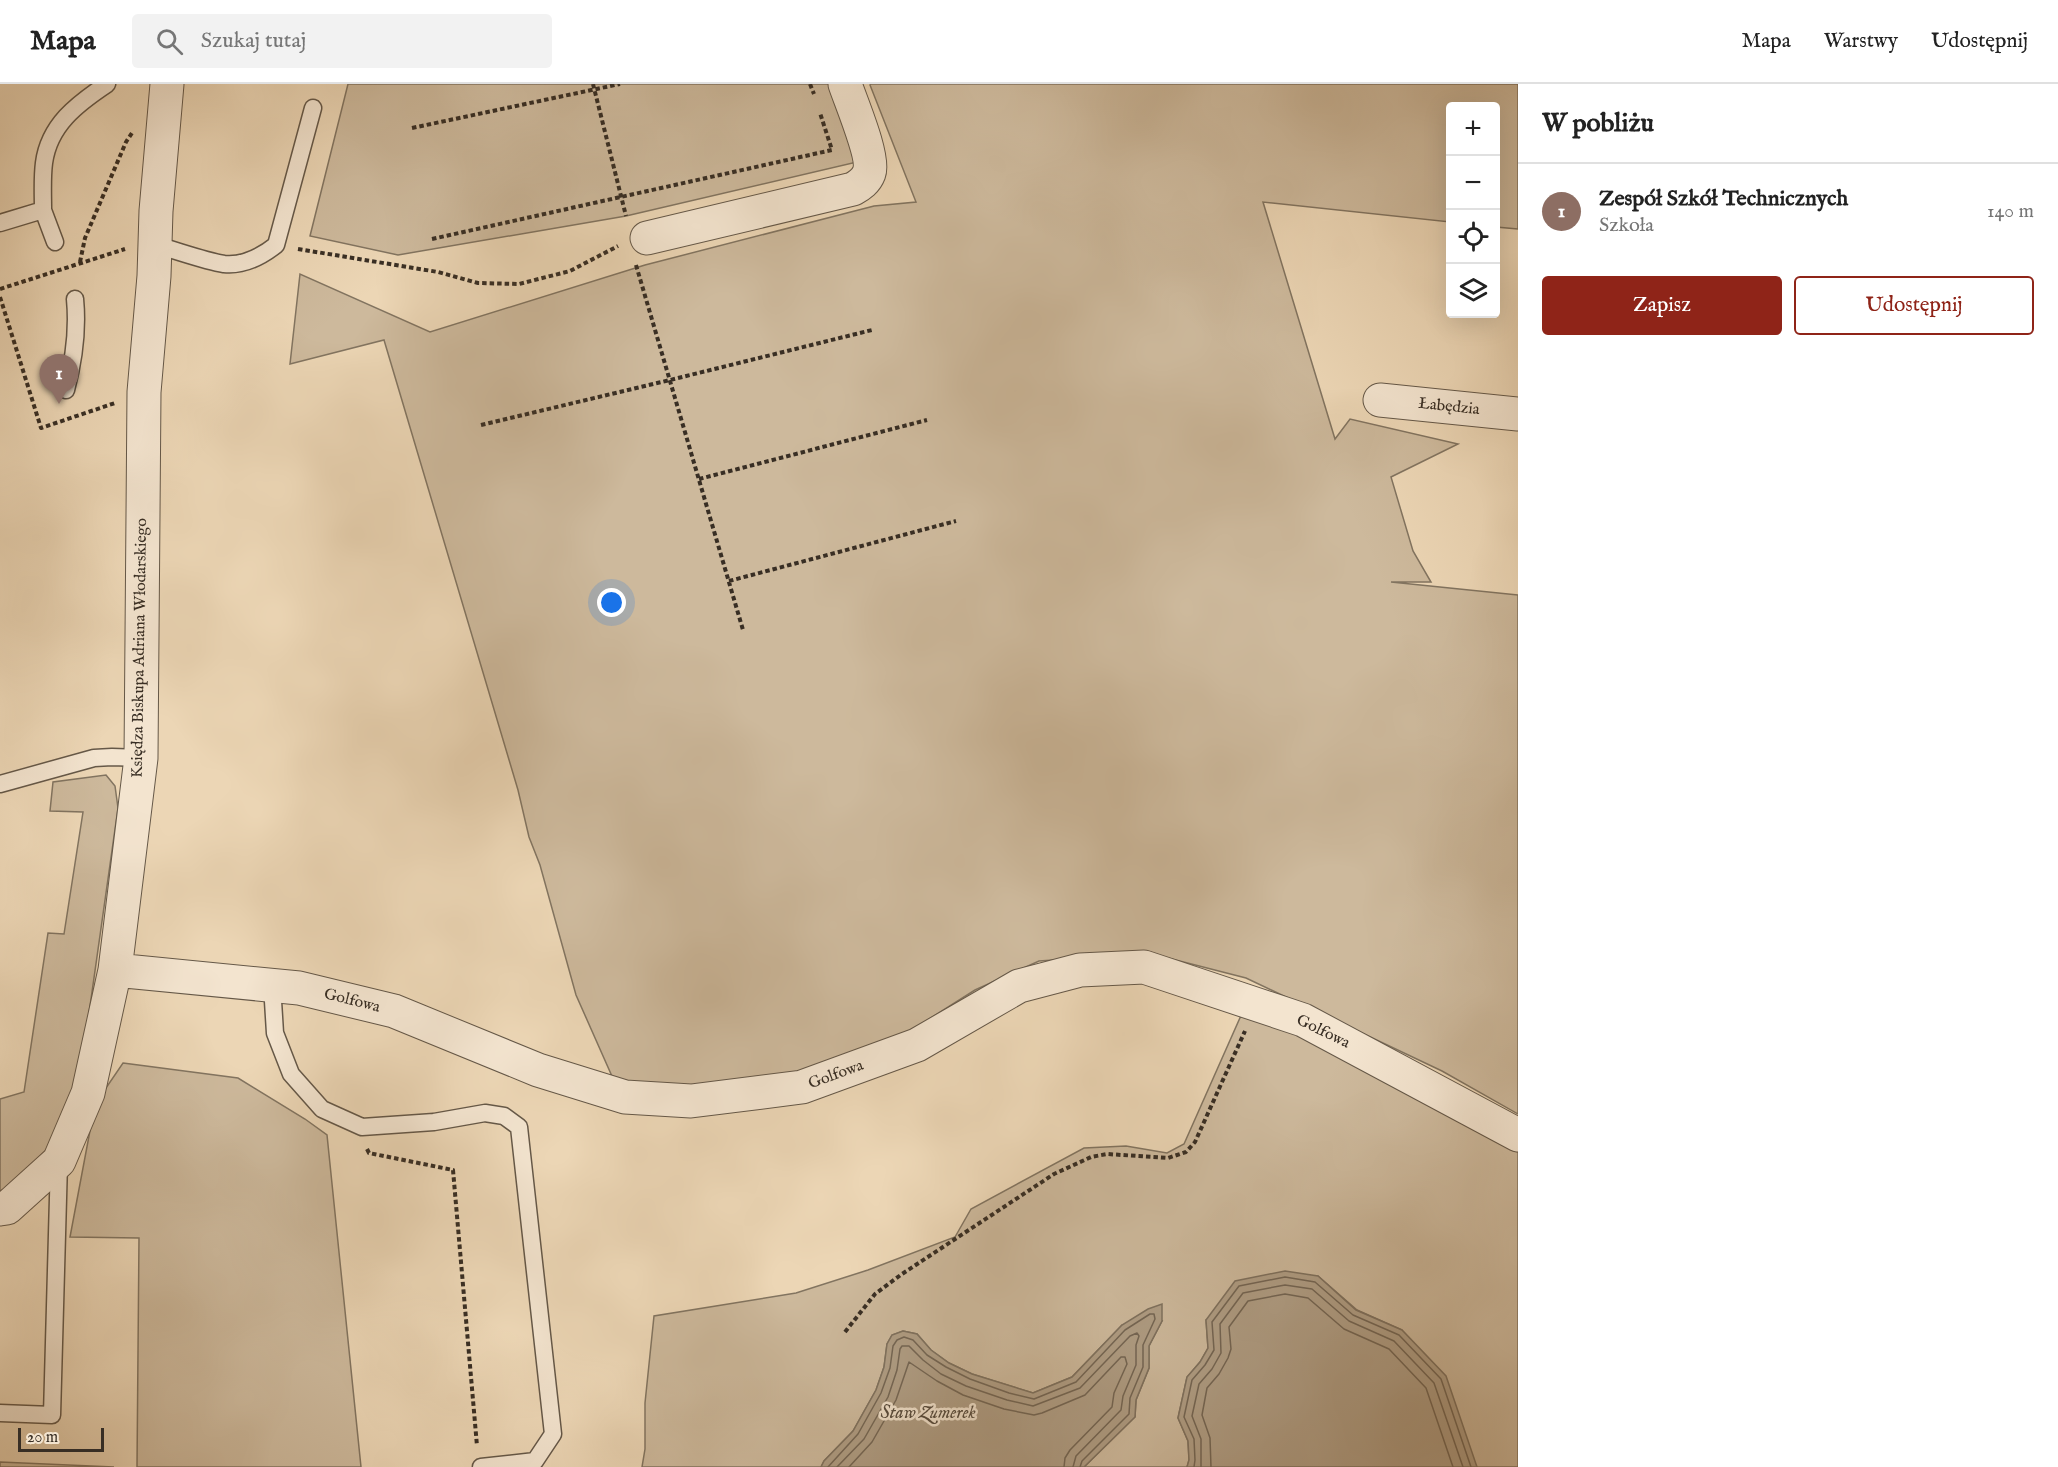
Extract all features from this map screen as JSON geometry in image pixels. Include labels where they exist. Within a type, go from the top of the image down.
[{"type":"street","name":"Księdza Biskupa Adriana Włodarskiego","points":[[0,1209],[7,1208],[59,1161],[88,1093],[116,970],[141,758],[144,392],[167,84]]},
{"type":"street","points":[[640,240],[853,189],[861,185],[870,173],[869,155],[845,84]]},
{"type":"street","name":"Łabędzia","points":[[1380,400],[1518,414]]},
{"type":"street","name":"Golfowa","points":[[116,970],[300,988],[394,1011],[538,1070],[625,1097],[691,1101],[802,1087],[917,1045],[1019,986],[1080,970],[1143,967],[1303,1020],[1518,1135]]},
{"type":"lane","points":[[55,242],[43,210],[44,162],[53,134],[69,112],[107,84]]},
{"type":"lane","points":[[156,245],[225,264],[247,261],[265,254],[276,245],[313,108]]},
{"type":"lane","points":[[0,223],[43,210]]},
{"type":"lane","points":[[66,390],[72,369],[77,324],[75,299]]},
{"type":"lane","points":[[0,784],[94,758],[141,758]]},
{"type":"lane","points":[[272,985],[275,1033],[291,1074],[322,1109],[362,1126],[434,1122],[485,1113],[504,1116],[519,1127],[553,1434],[535,1461],[480,1461]]},
{"type":"lane","points":[[0,1413],[52,1415],[59,1161]]},
{"type":"path","points":[[593,84],[621,196],[640,240],[636,268],[743,630]]},
{"type":"path","points":[[412,128],[620,84]]},
{"type":"path","points":[[810,84],[814,95]]},
{"type":"path","points":[[432,238],[832,150],[818,106]]},
{"type":"path","points":[[80,263],[85,238],[126,142]]},
{"type":"path","points":[[276,245],[438,272],[478,283],[519,284],[570,271],[618,246],[640,240]]},
{"type":"path","points":[[0,289],[117,250]]},
{"type":"path","points":[[0,297],[41,428],[118,402]]},
{"type":"path","points":[[481,425],[872,330]]},
{"type":"path","points":[[699,479],[927,420]]},
{"type":"path","points":[[729,581],[956,521]]},
{"type":"path","points":[[845,1332],[875,1294],[1054,1174],[1099,1155],[1130,1154],[1168,1158],[1186,1152],[1195,1142],[1256,1004]]},
{"type":"path","points":[[353,1124],[369,1153],[453,1170],[480,1461]]},
{"type":"shaded area","points":[[348,84],[829,84],[857,162],[626,216],[398,255],[310,236]]},
{"type":"shaded area","points":[[1518,84],[1518,229],[1500,227],[1500,102],[1446,102],[1446,222],[1263,202],[1335,439],[1350,419],[1458,444],[1391,477],[1413,551],[1431,582],[1391,582],[1518,595],[1518,1114],[1442,1071],[1246,978],[1168,958],[1113,956],[1039,961],[975,990],[907,1033],[823,1072],[726,1088],[615,1083],[576,995],[540,865],[529,837],[518,790],[384,340],[290,364],[300,274],[430,332],[645,265],[874,206],[916,202],[870,85]]},
{"type":"shaded area","points":[[106,775],[115,786],[118,808],[79,1084],[46,1150],[14,1186],[0,1191],[0,1099],[24,1092],[48,933],[64,934],[83,812],[50,811],[53,782]]},
{"type":"shaded area","points":[[1243,1011],[1342,1050],[1518,1152],[1518,1467],[1477,1467],[1402,1330],[1357,1310],[1318,1276],[1206,1320],[1208,1348],[1187,1377],[1178,1418],[1188,1441],[1187,1467],[1084,1467],[1135,1417],[1136,1400],[1149,1368],[1149,1346],[1162,1321],[1122,1325],[1072,1377],[1033,1393],[972,1374],[949,1363],[931,1350],[917,1334],[903,1331],[892,1335],[887,1344],[884,1367],[876,1390],[853,1431],[821,1467],[642,1467],[645,1449],[645,1403],[654,1316],[796,1293],[868,1270],[955,1237],[971,1209],[1084,1148],[1126,1146],[1167,1153],[1184,1144]]},
{"type":"shaded area","points":[[123,1063],[238,1078],[327,1135],[361,1467],[137,1467],[139,1238],[70,1237],[95,1104]]},
{"type":"shaded area","points":[[0,1462],[114,1467],[0,1467]]},
{"type":"water","points":[[1285,1271],[1318,1276],[1356,1310],[1402,1330],[1446,1376],[1477,1467],[1187,1467],[1188,1441],[1178,1418],[1187,1377],[1208,1348],[1206,1320],[1235,1281]]},
{"type":"water","name":"Staw Zumerek","points":[[1162,1304],[1162,1321],[1149,1346],[1149,1368],[1136,1400],[1135,1417],[1084,1467],[821,1467],[853,1431],[876,1390],[884,1367],[887,1344],[892,1335],[903,1331],[917,1334],[931,1350],[949,1363],[972,1374],[1033,1393],[1072,1377],[1122,1325],[1148,1309]]},
{"type":"place","name":"Zespół Szkół Technicznych","points":[[59,404]]}]
